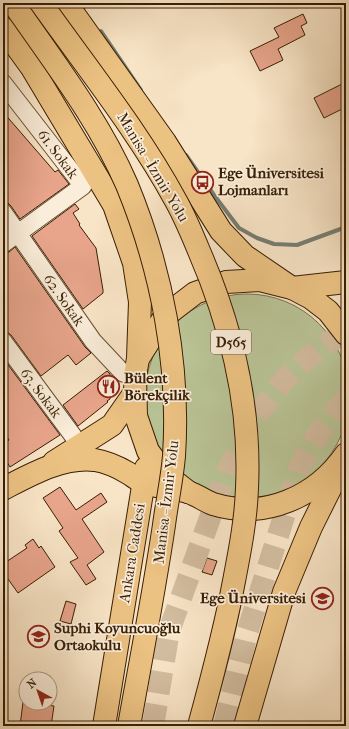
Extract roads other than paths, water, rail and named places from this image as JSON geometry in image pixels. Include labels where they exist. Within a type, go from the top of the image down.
[{"type":"main road","name":"Manisa - İzmir Yolu","points":[[13,3],[69,83],[99,130],[126,185],[141,225],[154,269],[165,316],[172,363],[175,408],[174,457],[157,571],[129,726]]},
{"type":"main road","name":"Manisa - İzmir Yolu","points":[[41,3],[150,156],[177,202],[208,271],[232,346],[241,387],[247,434],[247,488],[242,542],[224,633],[199,726]]},
{"type":"main road","points":[[66,3],[166,142],[221,231],[245,256],[292,288],[311,298],[328,311],[346,334]]},
{"type":"main road","points":[[3,28],[12,56],[32,68],[114,205],[134,263],[140,302],[136,376],[136,416],[148,451],[165,474],[188,492]]},
{"type":"main road","points":[[42,470],[80,444],[112,425],[165,316],[195,293],[226,282],[260,280],[292,288],[346,282]]},
{"type":"main road","name":"Ankara Caddesi","points":[[104,726],[148,451]]},
{"type":"main road","points":[[5,484],[68,461],[93,460],[109,463],[144,482],[188,492],[214,504],[241,509],[269,507],[295,499],[318,485],[338,466],[346,454]]},
{"type":"main road","points":[[245,726],[284,592],[311,527],[338,484],[346,458]]},
{"type":"street","name":"61. Sokak","points":[[3,83],[82,186],[3,244]]},
{"type":"street","name":"62. Sokak","points":[[3,212],[93,340],[123,373],[136,376]]},
{"type":"street","name":"63. Sokak","points":[[3,341],[80,444]]},
{"type":"street","points":[[295,499],[338,484]]},
{"type":"waterway","points":[[81,3],[84,7]]},
{"type":"waterway","points":[[101,31],[141,90]]},
{"type":"waterway","points":[[186,155],[239,228],[257,238],[274,244],[297,245],[346,227]]},
{"type":"tunnel","points":[[153,726],[169,631],[227,471],[255,417],[286,378],[318,349],[346,332]]},
{"type":"tunnel","points":[[224,726],[247,633],[300,466],[316,437],[346,400]]},
{"type":"place","name":"Ege Üniversitesi Lojmanları","points":[[202,182]]},
{"type":"place","name":"Bülent Börekçilik","points":[[109,387]]},
{"type":"place","name":"Ege Üniversitesi","points":[[322,598]]},
{"type":"place","name":"Suphi Koyuncuoğlu Ortaokulu","points":[[38,637]]}]
